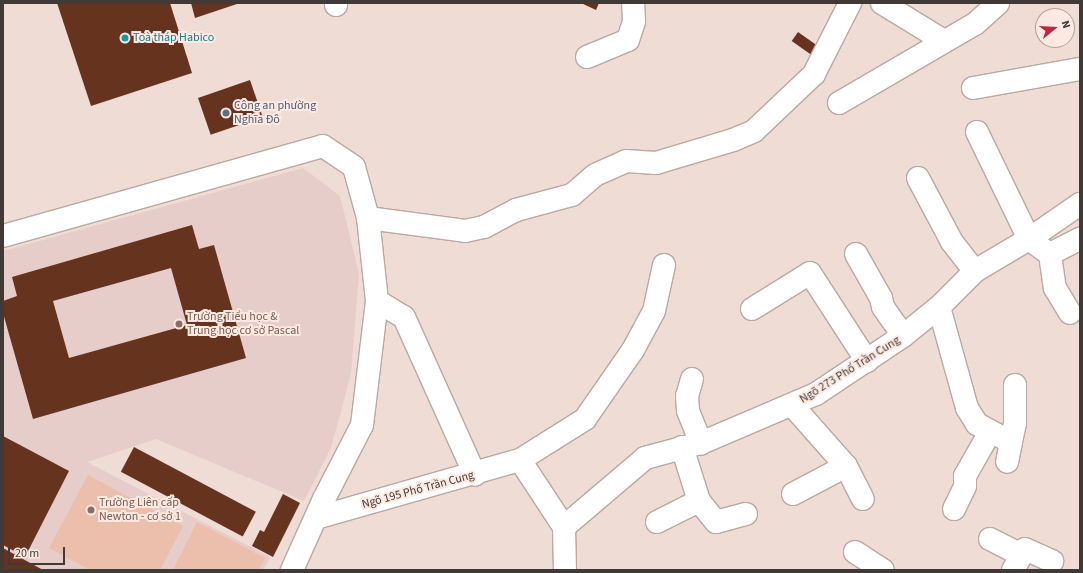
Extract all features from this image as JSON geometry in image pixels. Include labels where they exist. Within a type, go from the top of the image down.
[{"type":"street","points":[[587,57],[628,40],[634,22],[634,3]]},
{"type":"street","points":[[368,218],[465,231],[484,227],[516,210],[572,195],[595,175],[626,161],[656,163],[733,140],[754,131],[814,74],[850,3]]},
{"type":"street","points":[[882,3],[944,41]]},
{"type":"street","points":[[839,103],[975,24],[998,3]]},
{"type":"street","points":[[973,88],[1080,69]]},
{"type":"street","points":[[977,132],[1029,239],[1050,254],[1055,288],[1070,313]]},
{"type":"street","points":[[3,236],[323,146],[354,167],[368,218],[377,301],[362,425],[292,570]]},
{"type":"street","points":[[918,178],[952,242],[975,271]]},
{"type":"street","name":"Ngõ 273 Phố Trần Cung","points":[[564,527],[645,458],[691,445],[816,394],[903,336],[939,307],[975,271],[1029,239],[1080,204]]},
{"type":"street","points":[[1050,254],[1080,239]]},
{"type":"street","points":[[856,254],[881,298],[883,308],[903,336]]},
{"type":"street","name":"Ngõ 195 Phố Trần Cung","points":[[316,518],[520,460],[585,420],[632,350],[654,310],[664,265]]},
{"type":"street","points":[[752,309],[810,273],[867,361]]},
{"type":"street","points":[[377,301],[404,317],[475,474]]},
{"type":"street","points":[[939,307],[967,408],[972,419],[990,432],[1009,452],[1015,423],[1015,385]]},
{"type":"street","points":[[692,379],[687,396],[691,445],[699,501],[716,522],[746,514]]},
{"type":"street","points":[[792,405],[846,466],[863,499]]},
{"type":"street","points":[[954,509],[965,486],[966,476],[990,432]]},
{"type":"street","points":[[520,460],[564,527],[565,570]]},
{"type":"street","points":[[793,494],[846,466]]},
{"type":"street","points":[[657,522],[699,501]]},
{"type":"street","points":[[990,539],[1017,562],[1025,549],[1052,561]]},
{"type":"street","points":[[856,552],[883,570]]},
{"type":"shaded area","name":"Trường Tiểu học & Trung học cơ sở Pascal","points":[[303,168],[340,196],[359,274],[351,374],[331,448],[304,501],[156,439],[87,462],[270,557],[264,570],[3,570],[3,251]]},
{"type":"shaded area","points":[[88,475],[183,526],[160,570],[90,570],[49,548]]},
{"type":"shaded area","points":[[197,522],[265,558],[259,570],[173,570]]},
{"type":"building","name":"Toà tháp Habico","points":[[57,3],[170,3],[192,73],[91,106]]},
{"type":"building","name":"Toà tháp Habico","points":[[191,3],[240,3],[195,18]]},
{"type":"building","points":[[581,3],[599,3],[596,10]]},
{"type":"building","points":[[798,32],[822,49],[815,58],[792,41]]},
{"type":"building","points":[[250,80],[263,117],[211,135],[198,98]]},
{"type":"building","points":[[192,225],[199,249],[214,245],[246,358],[33,419],[3,313],[3,301],[17,296],[12,277]],"holes":[[[171,268],[187,325],[69,358],[53,301]]]},
{"type":"building","points":[[3,436],[69,471],[25,557],[3,545]]},
{"type":"building","points":[[134,447],[256,512],[243,537],[121,472]]},
{"type":"building","points":[[283,494],[300,503],[273,557],[252,546],[260,530],[264,532]]},
{"type":"building","points":[[3,548],[43,570],[3,570]]},
{"type":"place","name":"Toà tháp Habico","points":[[125,38]]},
{"type":"place","name":"Công an phường Nghĩa Đô","points":[[226,113]]},
{"type":"place","name":"Trường Tiểu học & Trung học cơ sở Pascal","points":[[179,324]]},
{"type":"place","name":"Trường Liên cấp Newton - cơ sở 1","points":[[91,510]]}]
